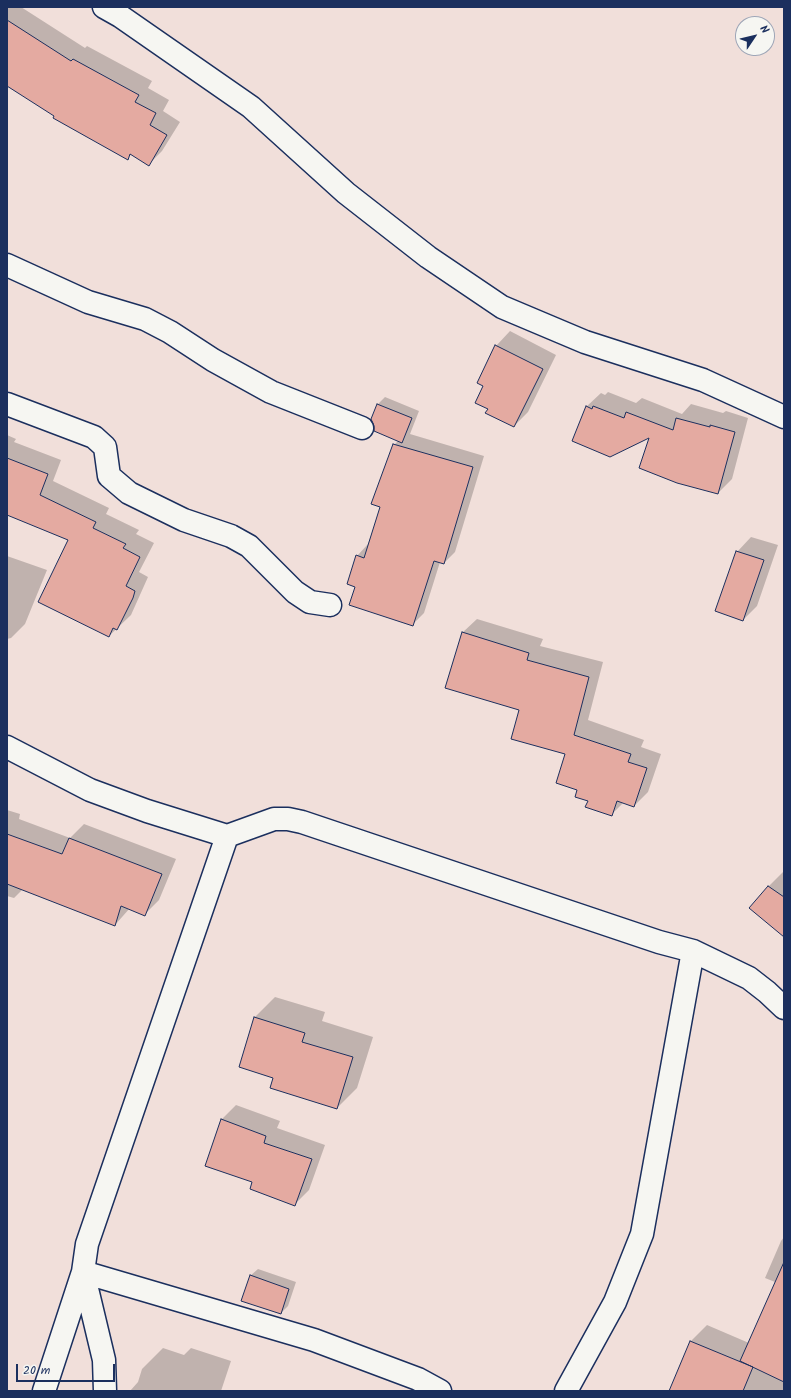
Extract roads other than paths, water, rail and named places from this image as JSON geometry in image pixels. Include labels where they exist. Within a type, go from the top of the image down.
[{"type":"street","points":[[104,7],[120,16],[251,107],[346,194],[428,257],[502,307],[585,342],[703,380],[784,417]]},
{"type":"street","points":[[7,266],[88,302],[145,320],[170,332],[213,360],[271,392],[362,428]]},
{"type":"street","points":[[7,404],[94,437],[105,447],[109,476],[129,493],[184,520],[230,536],[249,546],[295,592],[310,602],[330,604]]},
{"type":"street","points":[[7,748],[90,790],[147,811],[227,836],[274,819],[288,819],[302,822],[660,942],[693,951],[749,978],[784,1008]]},
{"type":"street","points":[[44,1391],[83,1272],[87,1244],[93,1224],[227,836]]},
{"type":"street","points":[[566,1391],[615,1302],[642,1234],[693,951]]},
{"type":"street","points":[[83,1272],[104,1360],[105,1391]]},
{"type":"street","points":[[83,1272],[314,1340],[418,1379],[440,1391]]}]
